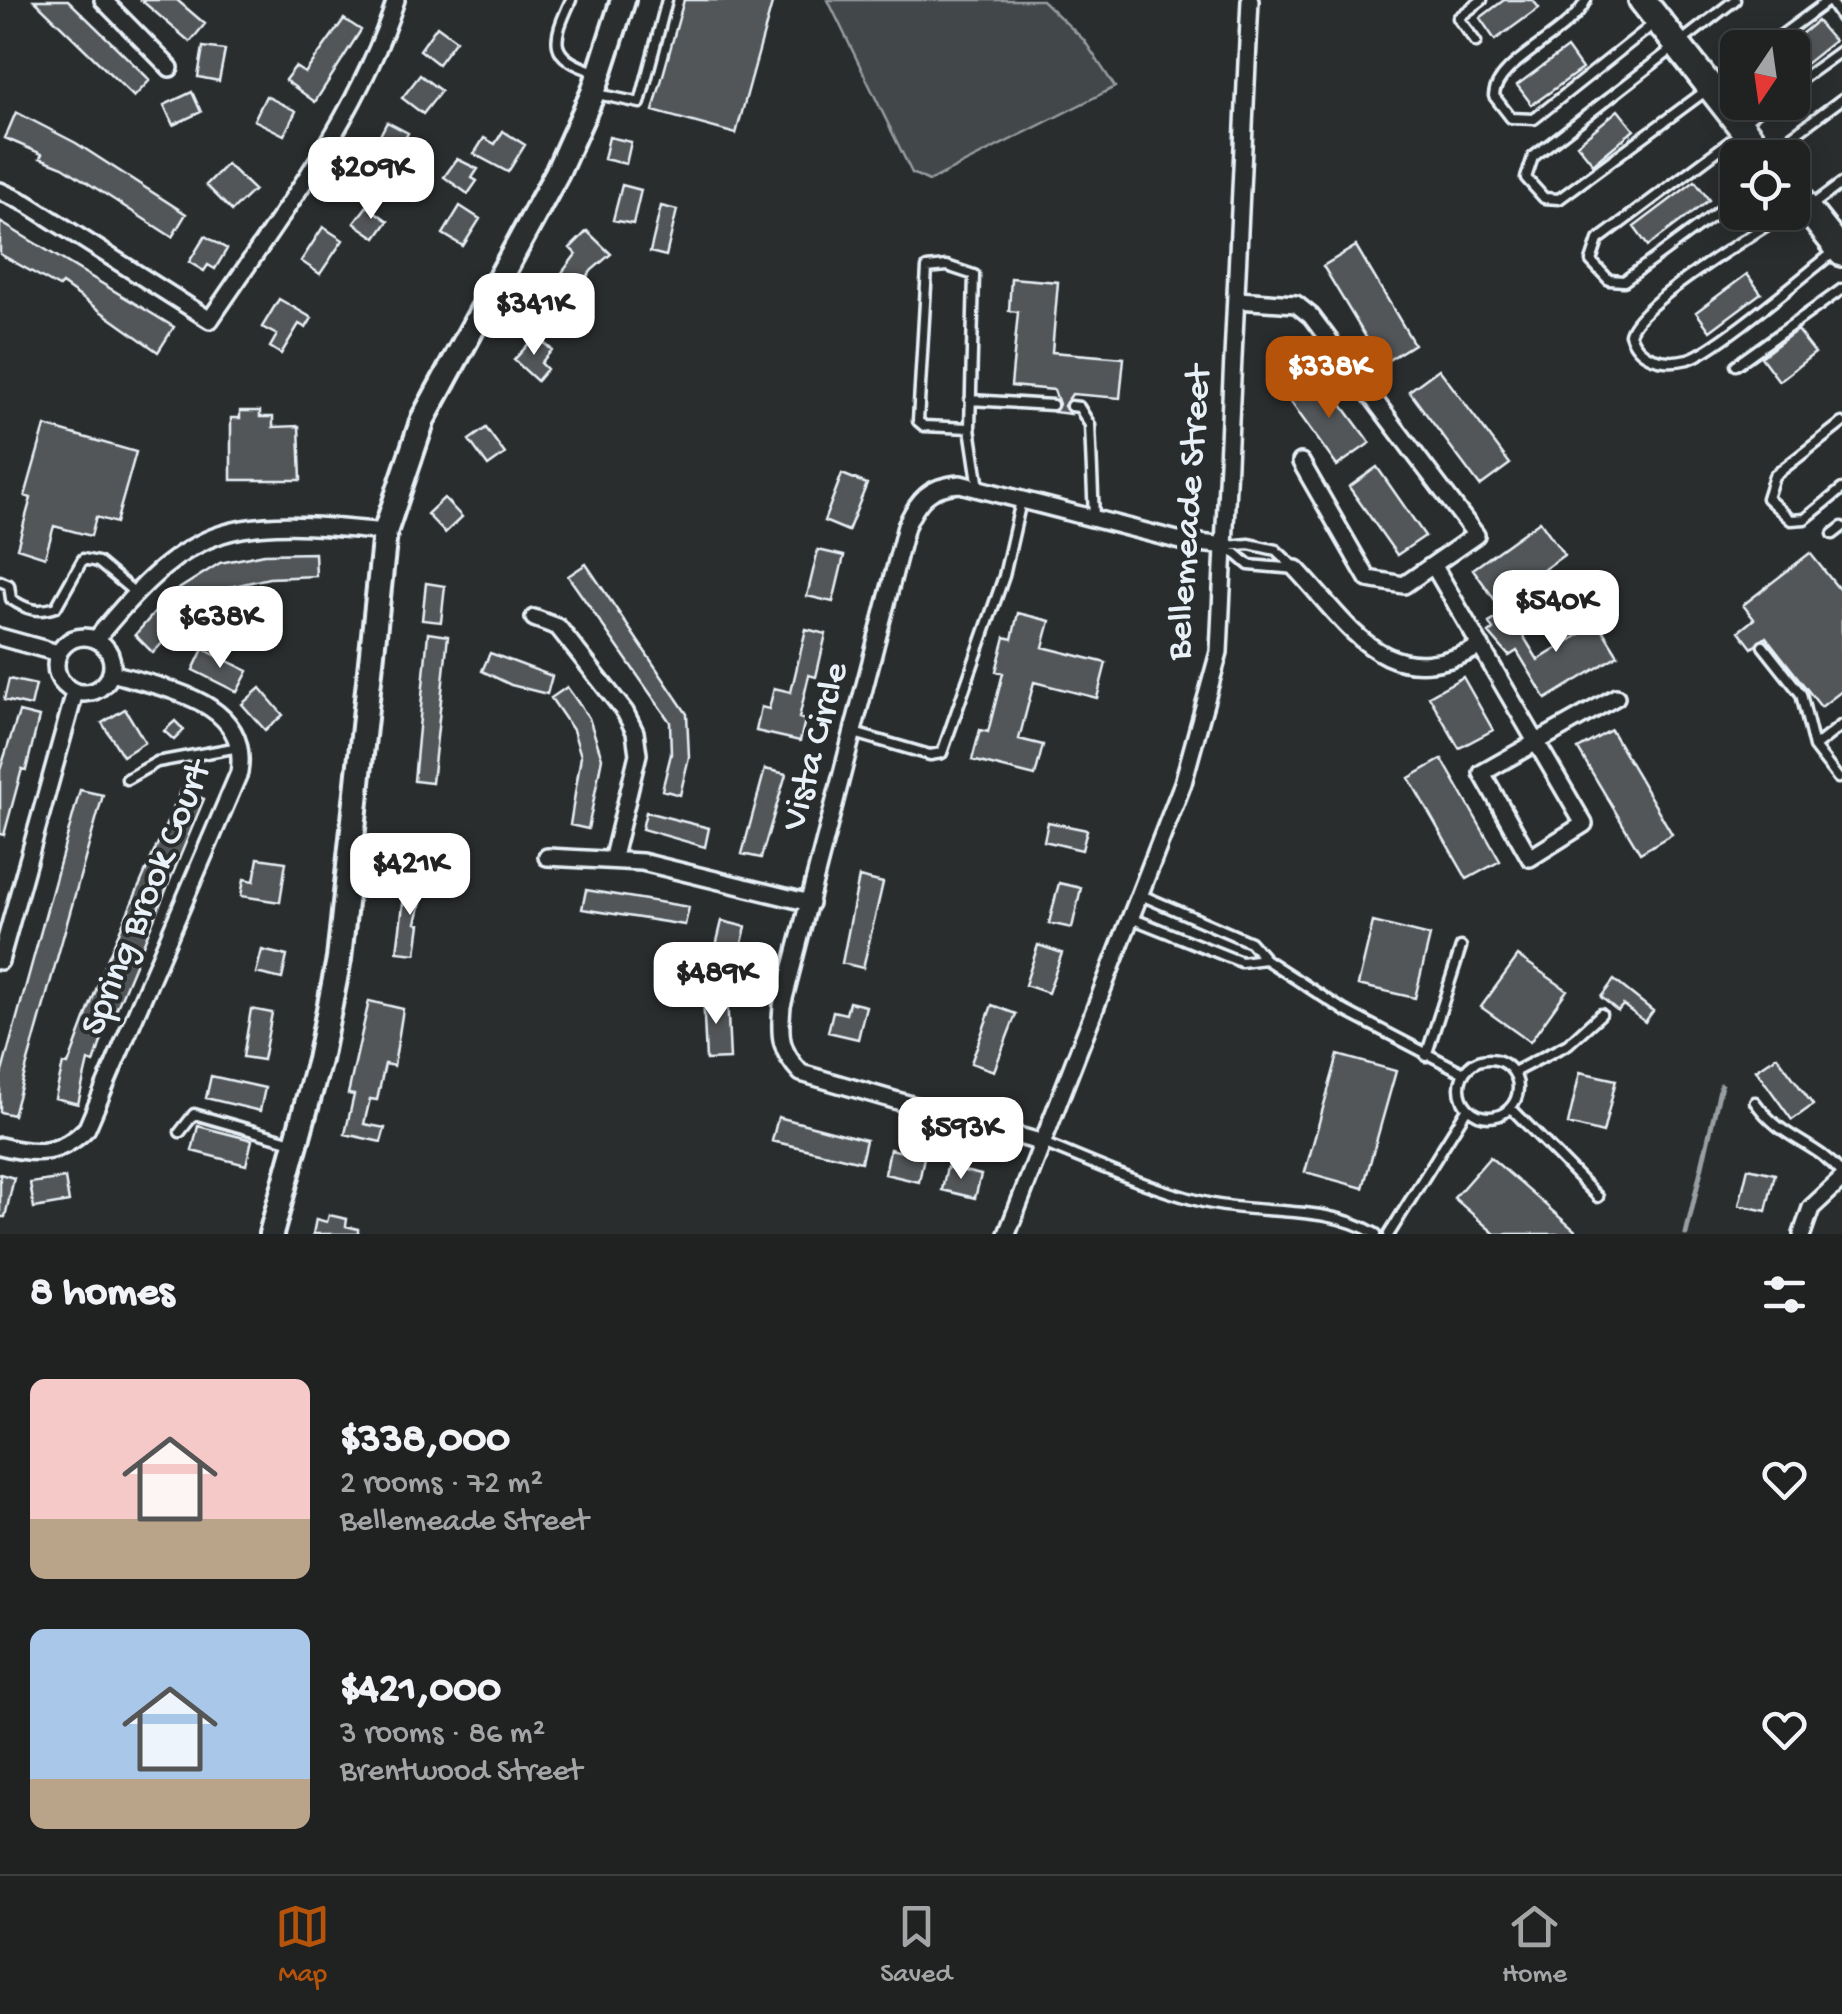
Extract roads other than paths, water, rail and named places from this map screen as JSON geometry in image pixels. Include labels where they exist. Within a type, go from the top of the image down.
[{"type":"main road","points":[[271,1234],[339,960],[385,532],[423,419],[557,172],[597,83],[623,0]]},
{"type":"main road","points":[[1642,0],[1752,140]]},
{"type":"main road","points":[[1810,219],[1840,251]]},
{"type":"street","points":[[103,0],[170,68]]},
{"type":"street","points":[[0,191],[26,202],[210,320],[355,102],[376,60],[396,0]]},
{"type":"street","name":"Bellemeade Street","points":[[1008,1234],[1198,737],[1219,652],[1250,0]]},
{"type":"street","points":[[1237,300],[1296,304],[1312,316],[1476,536],[1436,568],[1404,586],[1368,579],[1301,462]]},
{"type":"street","name":"Vista Circle","points":[[1043,1143],[800,1073],[786,1058],[778,1037],[915,506],[941,485],[978,488],[1181,541],[1227,546]]},
{"type":"street","points":[[96,639],[134,592],[173,559],[246,525],[286,522],[385,532]]},
{"type":"street","points":[[1296,568],[1340,622],[1378,654],[1436,662],[1481,646]]},
{"type":"street","points":[[1436,568],[1538,741],[1584,824],[1530,858],[1482,773],[1538,741],[1616,697]]},
{"type":"street","points":[[534,618],[558,627],[625,712],[635,732],[638,754],[613,857]]},
{"type":"street","points":[[0,637],[58,653]]},
{"type":"street","points":[[79,637],[96,639],[110,652],[112,673],[94,692],[75,692],[60,680],[58,653],[79,637]]},
{"type":"street","name":"Spring Brook Court","points":[[0,1146],[26,1153],[56,1150],[78,1138],[93,1118],[236,782],[239,747],[234,730],[213,707],[112,673]]},
{"type":"street","points":[[0,960],[75,692]]},
{"type":"street","points":[[547,857],[613,857],[810,902]]},
{"type":"street","points":[[1802,1234],[1811,1208],[1842,1176]]},
{"type":"lane","points":[[571,0],[556,33],[561,55],[597,83],[640,103],[668,0]]},
{"type":"lane","points":[[1476,42],[1458,18],[1482,0]]},
{"type":"lane","points":[[1586,0],[1569,24],[1499,78],[1494,96],[1511,118],[1534,120],[1658,21]]},
{"type":"lane","points":[[1720,80],[1559,199],[1544,198],[1526,178],[1533,157],[1735,0]]},
{"type":"lane","points":[[1788,30],[1829,0],[1842,19]]},
{"type":"lane","points":[[1810,73],[1842,50]]},
{"type":"lane","points":[[1788,140],[1842,99]]},
{"type":"lane","points":[[1725,140],[1750,120]]},
{"type":"lane","points":[[1720,144],[1598,240],[1591,261],[1609,280],[1624,282],[1720,210]]},
{"type":"lane","points":[[1810,199],[1842,183]]},
{"type":"lane","points":[[1758,230],[1638,317],[1630,334],[1636,348],[1664,361],[1700,355],[1840,251]]},
{"type":"lane","points":[[970,428],[924,426],[918,421],[927,268],[947,266],[974,275],[970,428],[978,488]]},
{"type":"lane","points":[[1736,365],[1842,289]]},
{"type":"lane","points":[[970,400],[1052,405]]},
{"type":"lane","points":[[1071,406],[1079,407],[1090,424],[1094,518]]},
{"type":"lane","points":[[1842,423],[1774,476],[1767,498],[1791,520],[1805,519],[1842,489]]},
{"type":"lane","points":[[854,733],[930,755],[942,752],[1004,576],[1022,500]]},
{"type":"lane","points":[[1834,534],[1842,527]]},
{"type":"lane","points":[[1227,546],[1249,566],[1296,568]]},
{"type":"lane","points":[[1227,546],[1276,550],[1296,568]]},
{"type":"lane","points":[[0,580],[8,585],[11,599],[24,608],[42,612],[56,607],[83,559],[98,562],[134,592]]},
{"type":"lane","points":[[1763,646],[1801,694],[1814,748],[1838,778]]},
{"type":"lane","points":[[1814,748],[1842,725]]},
{"type":"lane","points":[[127,778],[157,762],[239,747]]},
{"type":"lane","points":[[1140,895],[1250,942],[1266,958],[1345,1011],[1426,1056],[1464,1072]]},
{"type":"lane","points":[[1130,918],[1241,962],[1266,958]]},
{"type":"lane","points":[[1210,950],[1219,929]]},
{"type":"lane","points":[[1426,1056],[1461,947]]},
{"type":"lane","points":[[1514,1072],[1568,1044],[1600,1014]]},
{"type":"lane","points":[[1488,1059],[1514,1072],[1518,1091],[1511,1108],[1484,1118],[1467,1109],[1459,1091],[1464,1072],[1488,1059]]},
{"type":"lane","points":[[1755,1102],[1779,1132],[1812,1146],[1842,1176]]},
{"type":"lane","points":[[1511,1108],[1598,1197]]},
{"type":"lane","points":[[1389,1234],[1467,1109]]},
{"type":"lane","points":[[180,1132],[194,1114],[296,1143]]},
{"type":"lane","points":[[1043,1143],[1149,1186],[1208,1203],[1276,1208],[1356,1222],[1376,1234]]},
{"type":"waterway","points":[[1686,1234],[1721,1085]]}]
